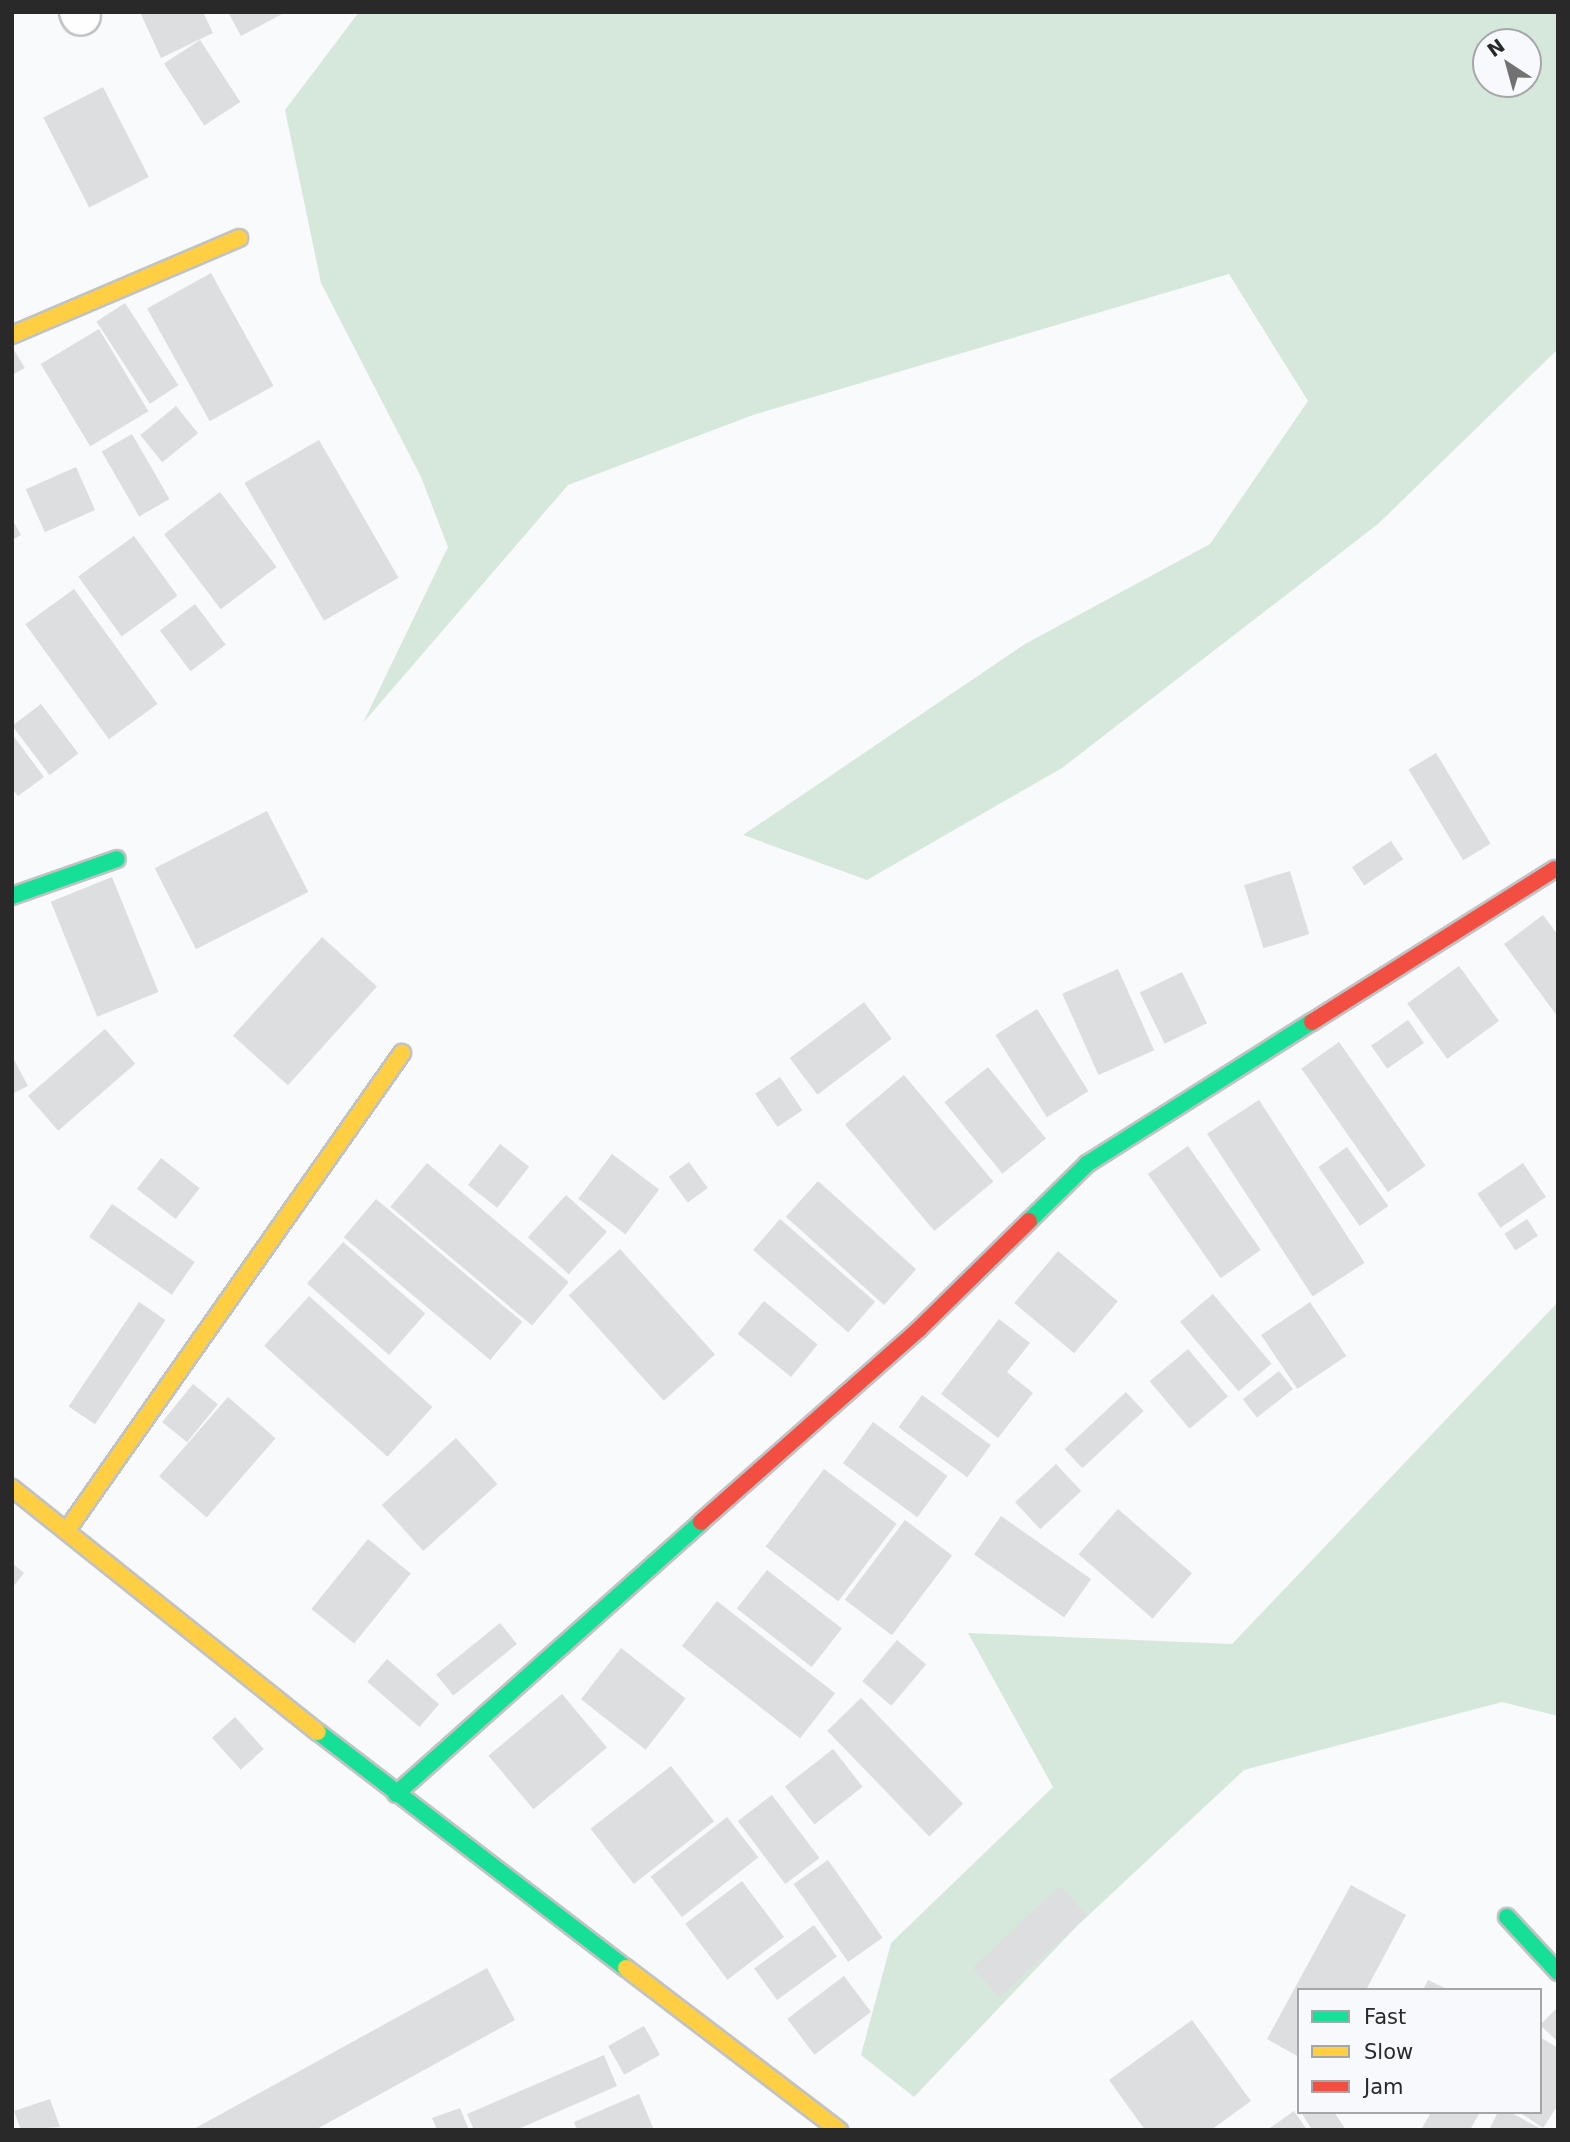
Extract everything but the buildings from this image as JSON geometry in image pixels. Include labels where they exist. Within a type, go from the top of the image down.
[{"type":"street","points":[[12,335],[239,239]]},
{"type":"street","points":[[12,895],[117,859]]},
{"type":"street","points":[[396,1794],[919,1329],[1087,1164],[1555,869]]},
{"type":"street","points":[[67,1530],[402,1053]]},
{"type":"street","points":[[12,1488],[396,1794],[839,2130]]},
{"type":"street","points":[[1507,1917],[1558,1972]]},
{"type":"green space","points":[[359,12],[1558,12],[1558,349],[1378,524],[1062,768],[867,880],[743,835],[1025,644],[1210,544],[1308,401],[1229,274],[753,415],[568,485],[363,723],[448,547],[421,477],[321,283],[285,110]]},
{"type":"green space","points":[[1558,1302],[1558,1716],[1502,1702],[1244,1770],[1076,1927],[914,2097],[861,2055],[891,1943],[1053,1787],[968,1633],[1232,1644]]},
{"type":"traffic: fast","points":[[12,896],[117,859]]},
{"type":"traffic: fast","points":[[1029,1221],[1087,1164],[1312,1022]]},
{"type":"traffic: fast","points":[[396,1794],[701,1522]]},
{"type":"traffic: fast","points":[[318,1732],[626,1968]]},
{"type":"traffic: fast","points":[[1507,1917],[1558,1972]]},
{"type":"traffic: slow","points":[[12,335],[239,238]]},
{"type":"traffic: slow","points":[[67,1530],[402,1053]]},
{"type":"traffic: slow","points":[[12,1488],[318,1732]]},
{"type":"traffic: slow","points":[[626,1968],[839,2130]]},
{"type":"traffic: jam","points":[[1312,1022],[1555,869]]},
{"type":"traffic: jam","points":[[701,1522],[919,1329],[1029,1221]]}]
